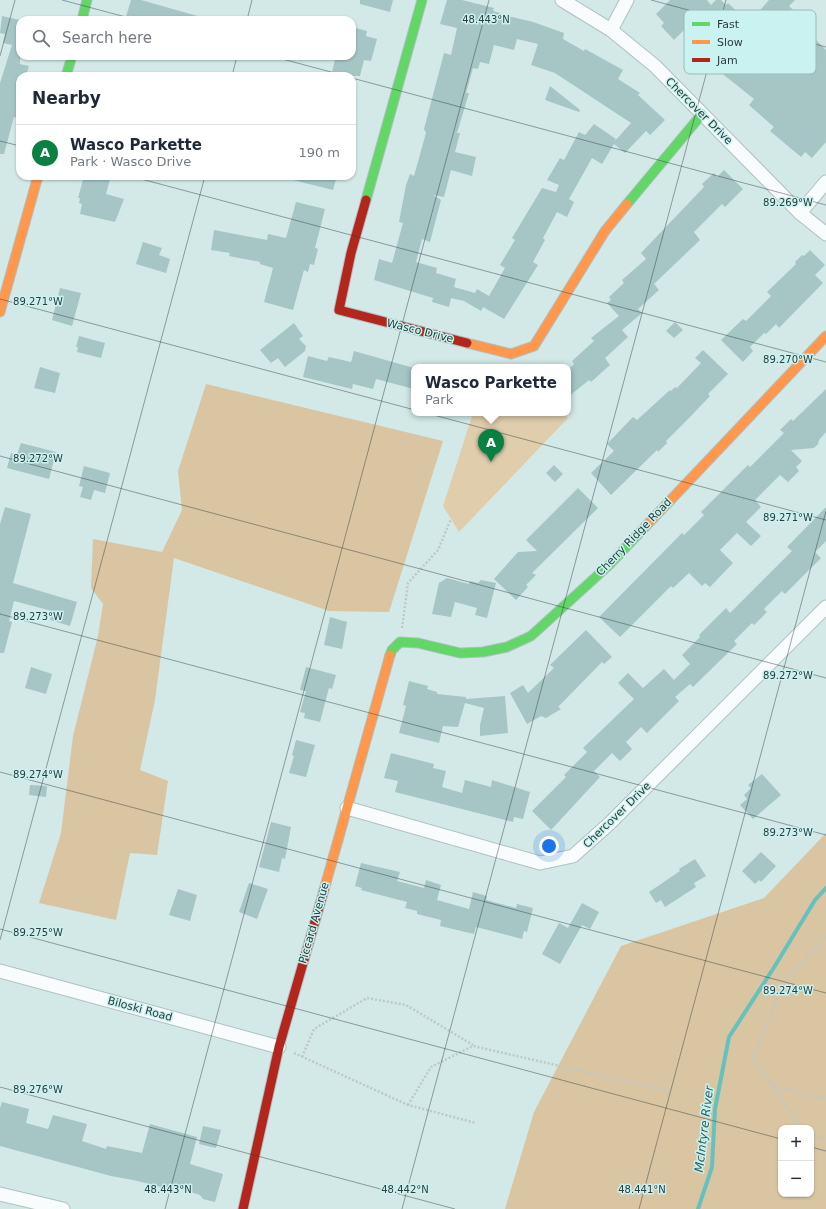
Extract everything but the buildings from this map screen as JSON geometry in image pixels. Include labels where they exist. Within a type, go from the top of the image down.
[{"type":"street","points":[[83,16],[88,0]]},
{"type":"street","name":"Wasco Drive","points":[[422,0],[351,253],[339,310],[511,354],[534,346],[605,231],[702,114]]},
{"type":"street","name":"Chercover Drive","points":[[562,0],[611,30],[655,66],[800,213],[826,234]]},
{"type":"street","points":[[611,30],[627,0]]},
{"type":"street","points":[[67,72],[71,60]]},
{"type":"street","points":[[0,312],[37,180]]},
{"type":"street","points":[[800,213],[826,182]]},
{"type":"street","name":"Cherry Ridge Road","points":[[400,642],[418,643],[460,653],[483,652],[507,647],[531,636],[609,565],[826,336]]},
{"type":"street","name":"Chercover Drive","points":[[347,808],[540,863],[573,856],[610,824],[826,607]]},
{"type":"street","name":"Piccard Avenue","points":[[243,1209],[279,1047],[392,650],[400,642]]},
{"type":"street","name":"Biloski Road","points":[[0,971],[279,1047]]},
{"type":"street","points":[[0,1194],[63,1209]]},
{"type":"path","points":[[400,642],[408,583],[438,550],[451,518]]},
{"type":"path","points":[[800,1125],[753,1058],[783,984],[826,935]]},
{"type":"path","points":[[302,1056],[314,1029],[367,998],[406,1005],[473,1046],[673,1092]]},
{"type":"path","points":[[408,1105],[431,1067],[473,1046]]},
{"type":"path","points":[[279,1047],[302,1056],[408,1105],[476,1123]]},
{"type":"path","points":[[773,1086],[826,1099]]},
{"type":"path","points":[[814,1135],[826,1141]]},
{"type":"shaded area","points":[[206,384],[443,441],[389,612],[329,611],[174,558],[155,700],[140,770],[168,781],[157,855],[130,853],[116,920],[39,903],[61,833],[73,736],[98,636],[103,604],[91,588],[93,539],[162,552],[182,510],[178,471]]},
{"type":"shaded area","points":[[472,416],[567,416],[568,418],[459,532],[443,506]]},
{"type":"shaded area","points":[[826,833],[826,1209],[505,1209],[534,1112],[621,946],[764,898]]},
{"type":"waterway","name":"McIntyre River","points":[[698,1209],[712,1167],[715,1109],[729,1037],[815,900],[826,888]]},
{"type":"traffic: fast","points":[[83,16],[87,0]]},
{"type":"traffic: fast","points":[[366,200],[422,0]]},
{"type":"traffic: fast","points":[[67,72],[71,60]]},
{"type":"traffic: fast","points":[[627,204],[702,114]]},
{"type":"traffic: fast","points":[[390,655],[392,650],[400,642],[418,643],[460,653],[483,652],[507,647],[531,636],[609,565],[646,526]]},
{"type":"traffic: slow","points":[[0,312],[37,180]]},
{"type":"traffic: slow","points":[[467,343],[511,354],[534,346],[605,231],[627,204]]},
{"type":"traffic: slow","points":[[646,526],[826,336]]},
{"type":"traffic: slow","points":[[324,890],[390,655]]},
{"type":"traffic: jam","points":[[366,200],[351,253],[339,310],[467,343]]},
{"type":"traffic: jam","points":[[243,1209],[279,1047],[324,890]]},
{"type":"place","name":"Wasco Parkette","points":[[491,462]]}]
